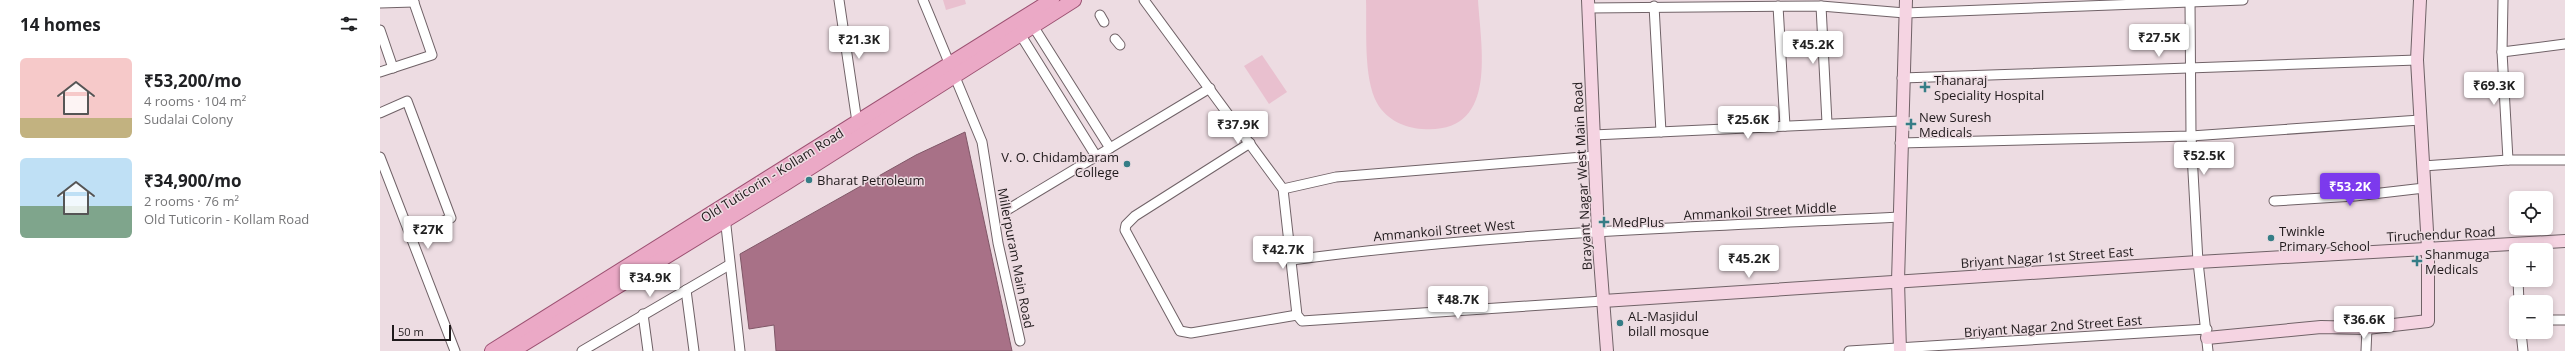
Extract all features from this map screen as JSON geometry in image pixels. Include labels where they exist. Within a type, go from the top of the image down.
[{"type":"main road","name":"Old Tuticorin - Kollam Road","points":[[492,351],[724,213],[857,122],[952,70],[1052,0]]},
{"type":"main road","points":[[512,351],[724,213],[952,70],[1020,34],[1074,0]]},
{"type":"street","points":[[839,0],[857,122]]},
{"type":"street","name":"Millerpuram Main Road","points":[[923,0],[982,142],[998,243],[1020,341]]},
{"type":"street","points":[[1144,0],[1283,189],[1298,315],[1302,321],[1312,319],[1603,301]]},
{"type":"street","points":[[1900,350],[1898,281],[1900,143],[1906,0]]},
{"type":"street","points":[[1588,4],[1654,6],[1739,3],[1778,6],[1821,6],[1906,13],[2092,2],[2190,2],[2243,0]]},
{"type":"street","points":[[2207,334],[2321,327],[2368,328],[2428,322],[2428,248],[2416,60],[2420,0]]},
{"type":"street","points":[[2503,0],[2502,52],[2508,160]]},
{"type":"street","points":[[380,3],[414,1],[432,55],[380,72]]},
{"type":"street","points":[[2190,2],[2191,136],[2198,262],[2208,351]]},
{"type":"street","name":"Brayant Nagar West Main Road","points":[[1588,4],[1598,233],[1607,351]]},
{"type":"street","points":[[1654,6],[1661,132]]},
{"type":"street","points":[[1778,6],[1785,126]]},
{"type":"street","points":[[1821,6],[1827,123]]},
{"type":"street","points":[[1032,26],[1110,148]]},
{"type":"street","points":[[380,30],[393,68]]},
{"type":"street","points":[[1020,34],[1096,156]]},
{"type":"street","points":[[2502,52],[2565,44]]},
{"type":"street","points":[[1902,78],[2416,60]]},
{"type":"street","points":[[1007,210],[1210,88]]},
{"type":"street","points":[[380,113],[408,101],[451,218],[410,234]]},
{"type":"street","points":[[1900,143],[2191,136],[2420,120]]},
{"type":"street","points":[[1593,135],[1827,123],[1901,121]]},
{"type":"street","points":[[1250,143],[1135,216],[1126,225],[1125,230],[1180,332],[1191,333],[1298,315]]},
{"type":"street","points":[[1283,189],[1336,177],[1595,156]]},
{"type":"street","points":[[380,157],[455,351]]},
{"type":"street","points":[[2423,166],[2508,160],[2565,160]]},
{"type":"street","points":[[2274,201],[2354,196],[2424,188]]},
{"type":"street","points":[[724,213],[740,351]]},
{"type":"street","name":"Ammankoil Street Middle","points":[[1598,233],[1899,218]]},
{"type":"street","name":"Ammankoil Street West","points":[[1292,260],[1462,240],[1598,233]]},
{"type":"street","name":"Tiruchendur Road","points":[[2553,243],[2565,241]]},
{"type":"street","name":"Tiruchendur Road","points":[[2198,262],[2428,248],[2509,249]]},
{"type":"street","name":"Briyant Nagar 1st Street East","points":[[1603,301],[2198,262]]},
{"type":"street","points":[[582,351],[729,265]]},
{"type":"street","points":[[686,290],[694,351]]},
{"type":"street","points":[[643,314],[648,351]]},
{"type":"street","points":[[2553,320],[2565,320]]},
{"type":"street","points":[[2366,351],[2368,328]]},
{"type":"street","name":"Briyant Nagar 2nd Street East","points":[[1849,351],[1900,350],[2207,334]]},
{"type":"street","points":[[2522,339],[2523,351]]},
{"type":"shaded area","points":[[943,0],[965,0],[966,4],[946,10]]},
{"type":"shaded area","points":[[1366,0],[1478,0],[1482,64],[1480,85],[1474,104],[1464,118],[1447,127],[1422,129],[1402,125],[1385,114],[1377,103],[1370,80],[1366,38]]},
{"type":"shaded area","points":[[1262,55],[1287,92],[1269,104],[1244,66]]},
{"type":"shaded area","points":[[965,132],[1012,351],[776,351],[774,325],[749,329],[740,254],[916,155]]},
{"type":"place","name":"Thanaraj Speciality Hospital","points":[[1925,87]]},
{"type":"place","name":"New Suresh Medicals","points":[[1911,124]]},
{"type":"place","name":"V. O. Chidambaram College","points":[[1127,164]]},
{"type":"place","name":"Bharat Petroleum","points":[[809,180]]},
{"type":"place","name":"MedPlus","points":[[1604,222]]},
{"type":"place","name":"Twinkle Primary School","points":[[2271,238]]},
{"type":"place","name":"Shanmuga Medicals","points":[[2417,261]]},
{"type":"place","name":"AL-Masjidul bilall mosque","points":[[1620,323]]}]
